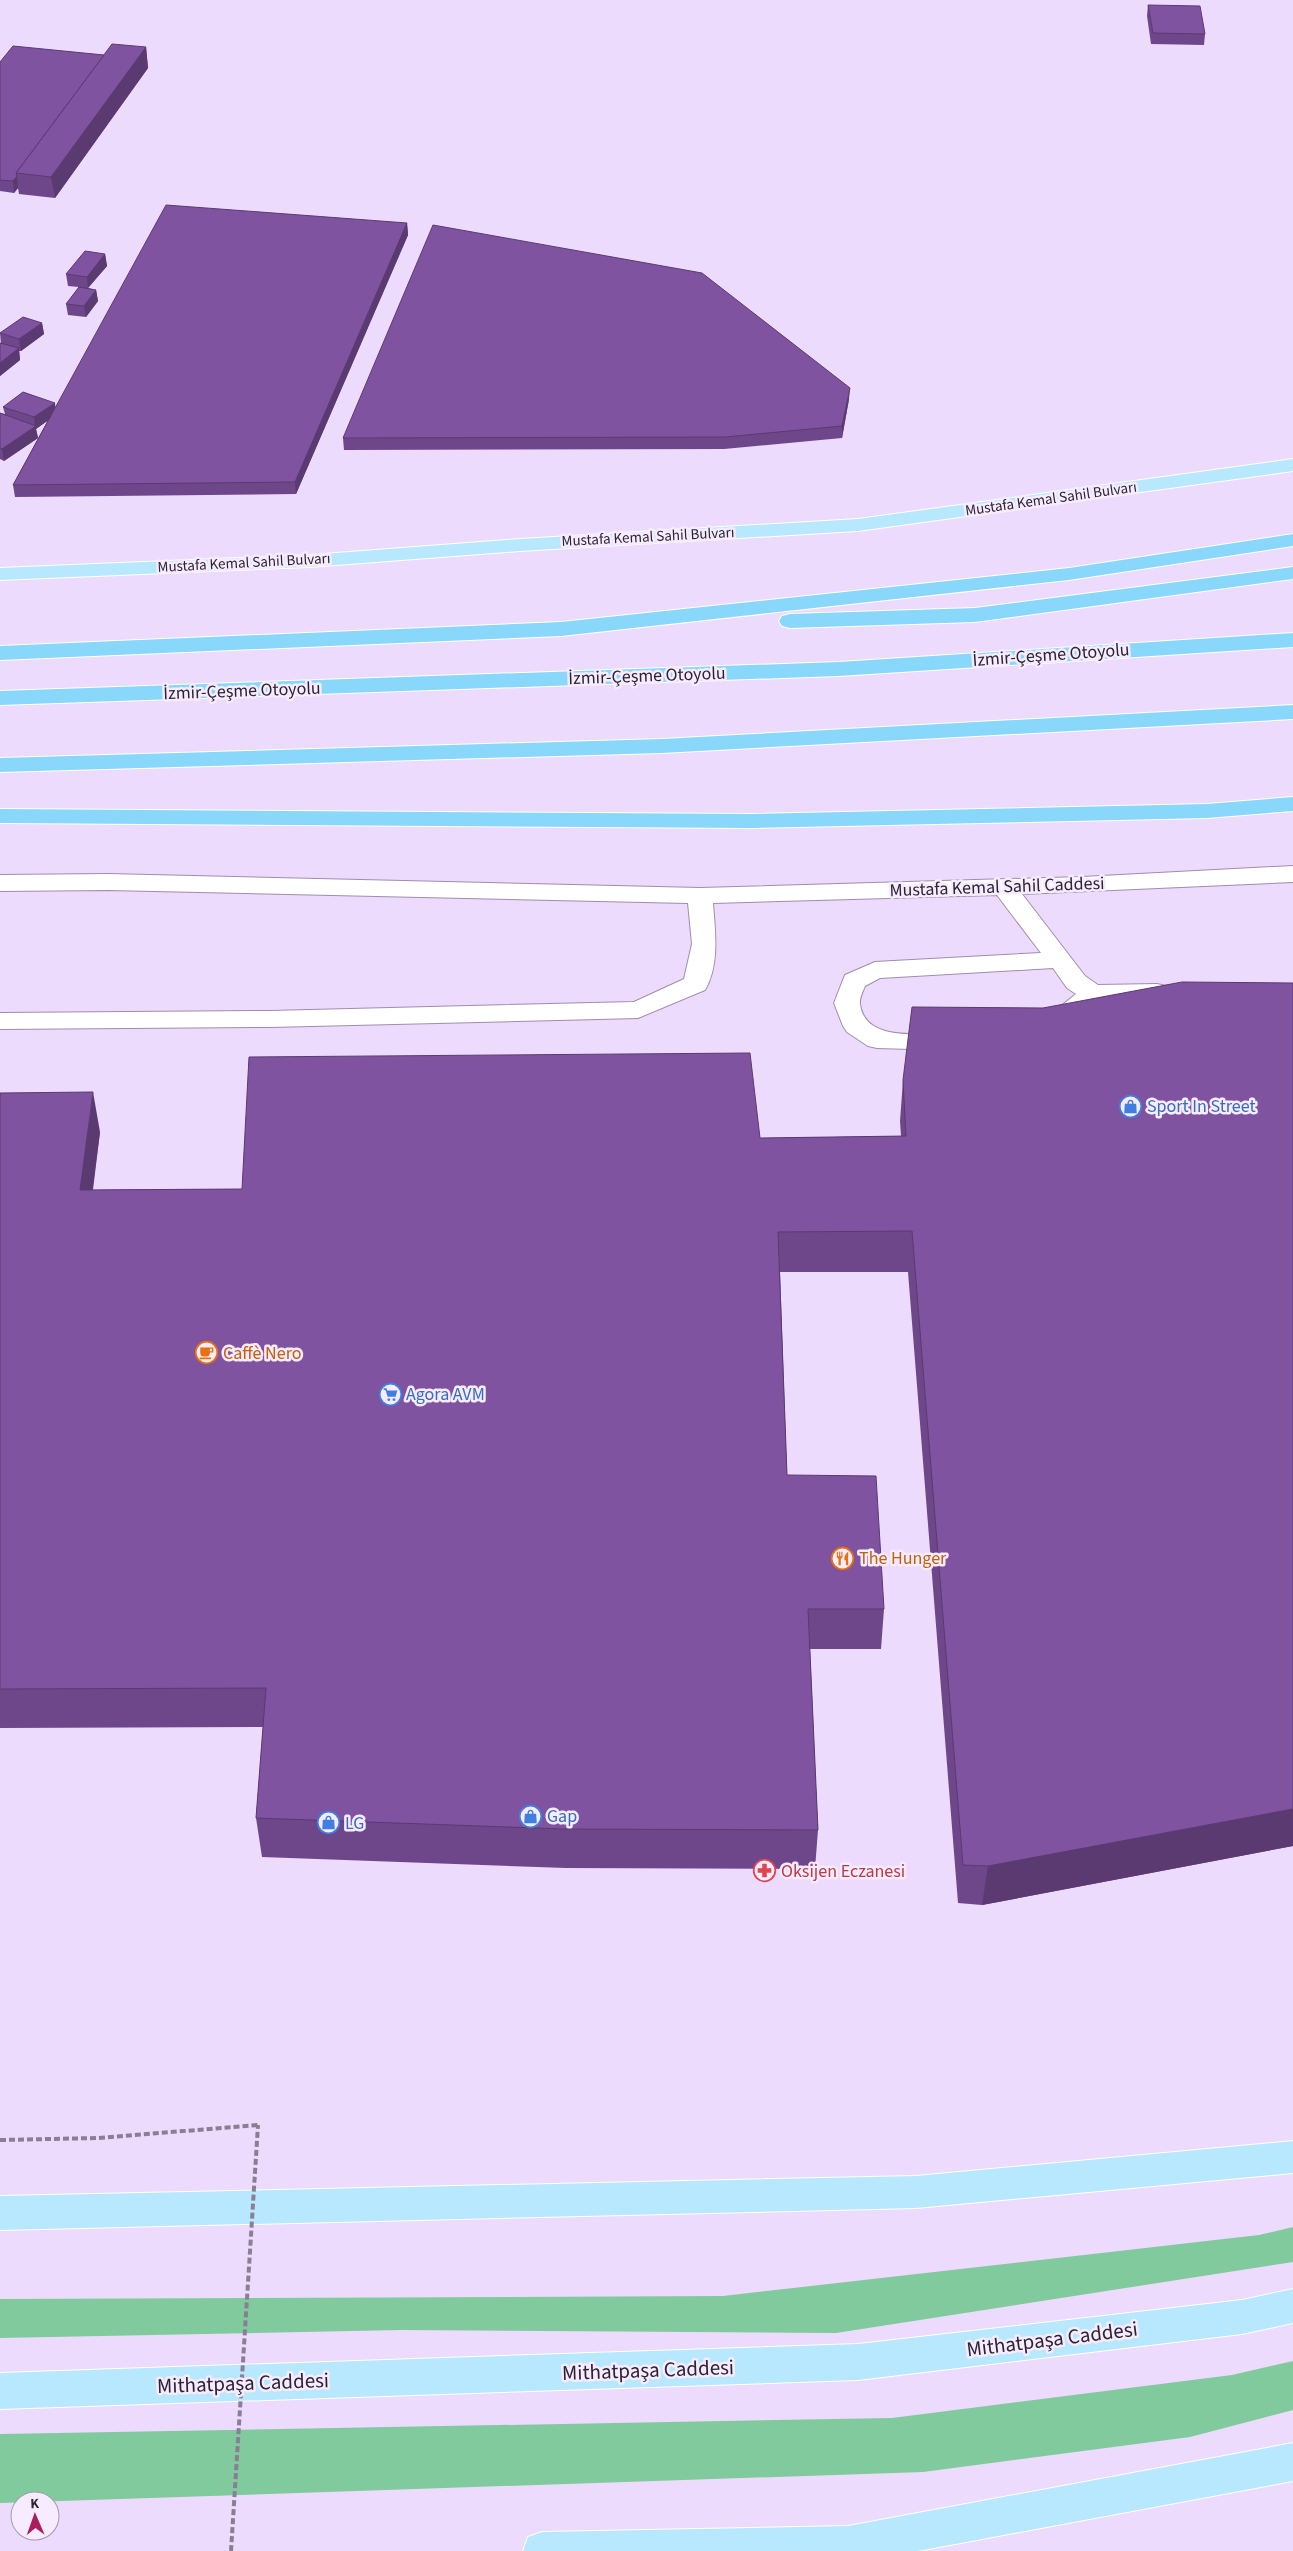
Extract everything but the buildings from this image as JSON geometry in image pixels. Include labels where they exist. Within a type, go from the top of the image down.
[{"type":"highway","points":[[561,629],[1069,574],[1293,540]]},
{"type":"highway","points":[[0,653],[561,629],[975,614],[1293,573]]},
{"type":"highway","name":"İzmir-Çeşme Otoyolu","points":[[0,698],[839,669],[1293,640]]},
{"type":"highway","points":[[0,765],[662,746],[1293,712]]},
{"type":"highway","points":[[0,816],[752,821],[1207,811],[1293,804]]},
{"type":"main road","name":"Mustafa Kemal Sahil Bulvarı","points":[[0,574],[310,561],[520,545],[858,525],[1293,465]]},
{"type":"main road","points":[[0,2213],[916,2192],[1293,2158]]},
{"type":"main road","name":"Mithatpaşa Caddesi","points":[[0,2391],[858,2362],[1242,2316],[1293,2306]]},
{"type":"main road","points":[[542,2551],[848,2545],[1293,2462]]},
{"type":"street","name":"Mustafa Kemal Sahil Caddesi","points":[[700,896],[1004,887],[1293,874]]},
{"type":"street","points":[[0,883],[108,882],[700,896],[704,944],[696,984],[638,1010],[270,1019],[0,1021]]},
{"type":"street","points":[[1004,887],[1057,960],[1076,982],[1093,993],[1128,994],[1177,991]]},
{"type":"street","points":[[965,1041],[876,1040],[856,1026],[846,1003],[854,981],[875,970],[1057,960]]},
{"type":"street","points":[[1035,1034],[1049,1028],[1093,993]]},
{"type":"path","points":[[0,2140],[98,2138],[258,2124],[231,2551]]},
{"type":"green space","points":[[1293,2227],[1293,2262],[836,2333],[400,2330],[0,2338],[0,2299],[723,2296],[1259,2235]]},
{"type":"green space","points":[[1293,2361],[1293,2410],[1190,2437],[923,2472],[60,2501],[60,2491],[10,2491],[10,2503],[0,2503],[0,2434],[892,2418],[1232,2375]]},
{"type":"place","name":"Sport In Street","points":[[1131,1106]]},
{"type":"place","name":"Caffè Nero","points":[[207,1353]]},
{"type":"place","name":"Agora AVM","points":[[390,1394]]},
{"type":"place","name":"The Hunger","points":[[843,1558]]},
{"type":"place","name":"Gap","points":[[531,1816]]},
{"type":"place","name":"LG","points":[[329,1823]]},
{"type":"place","name":"Oksijen Eczanesi","points":[[765,1871]]}]
